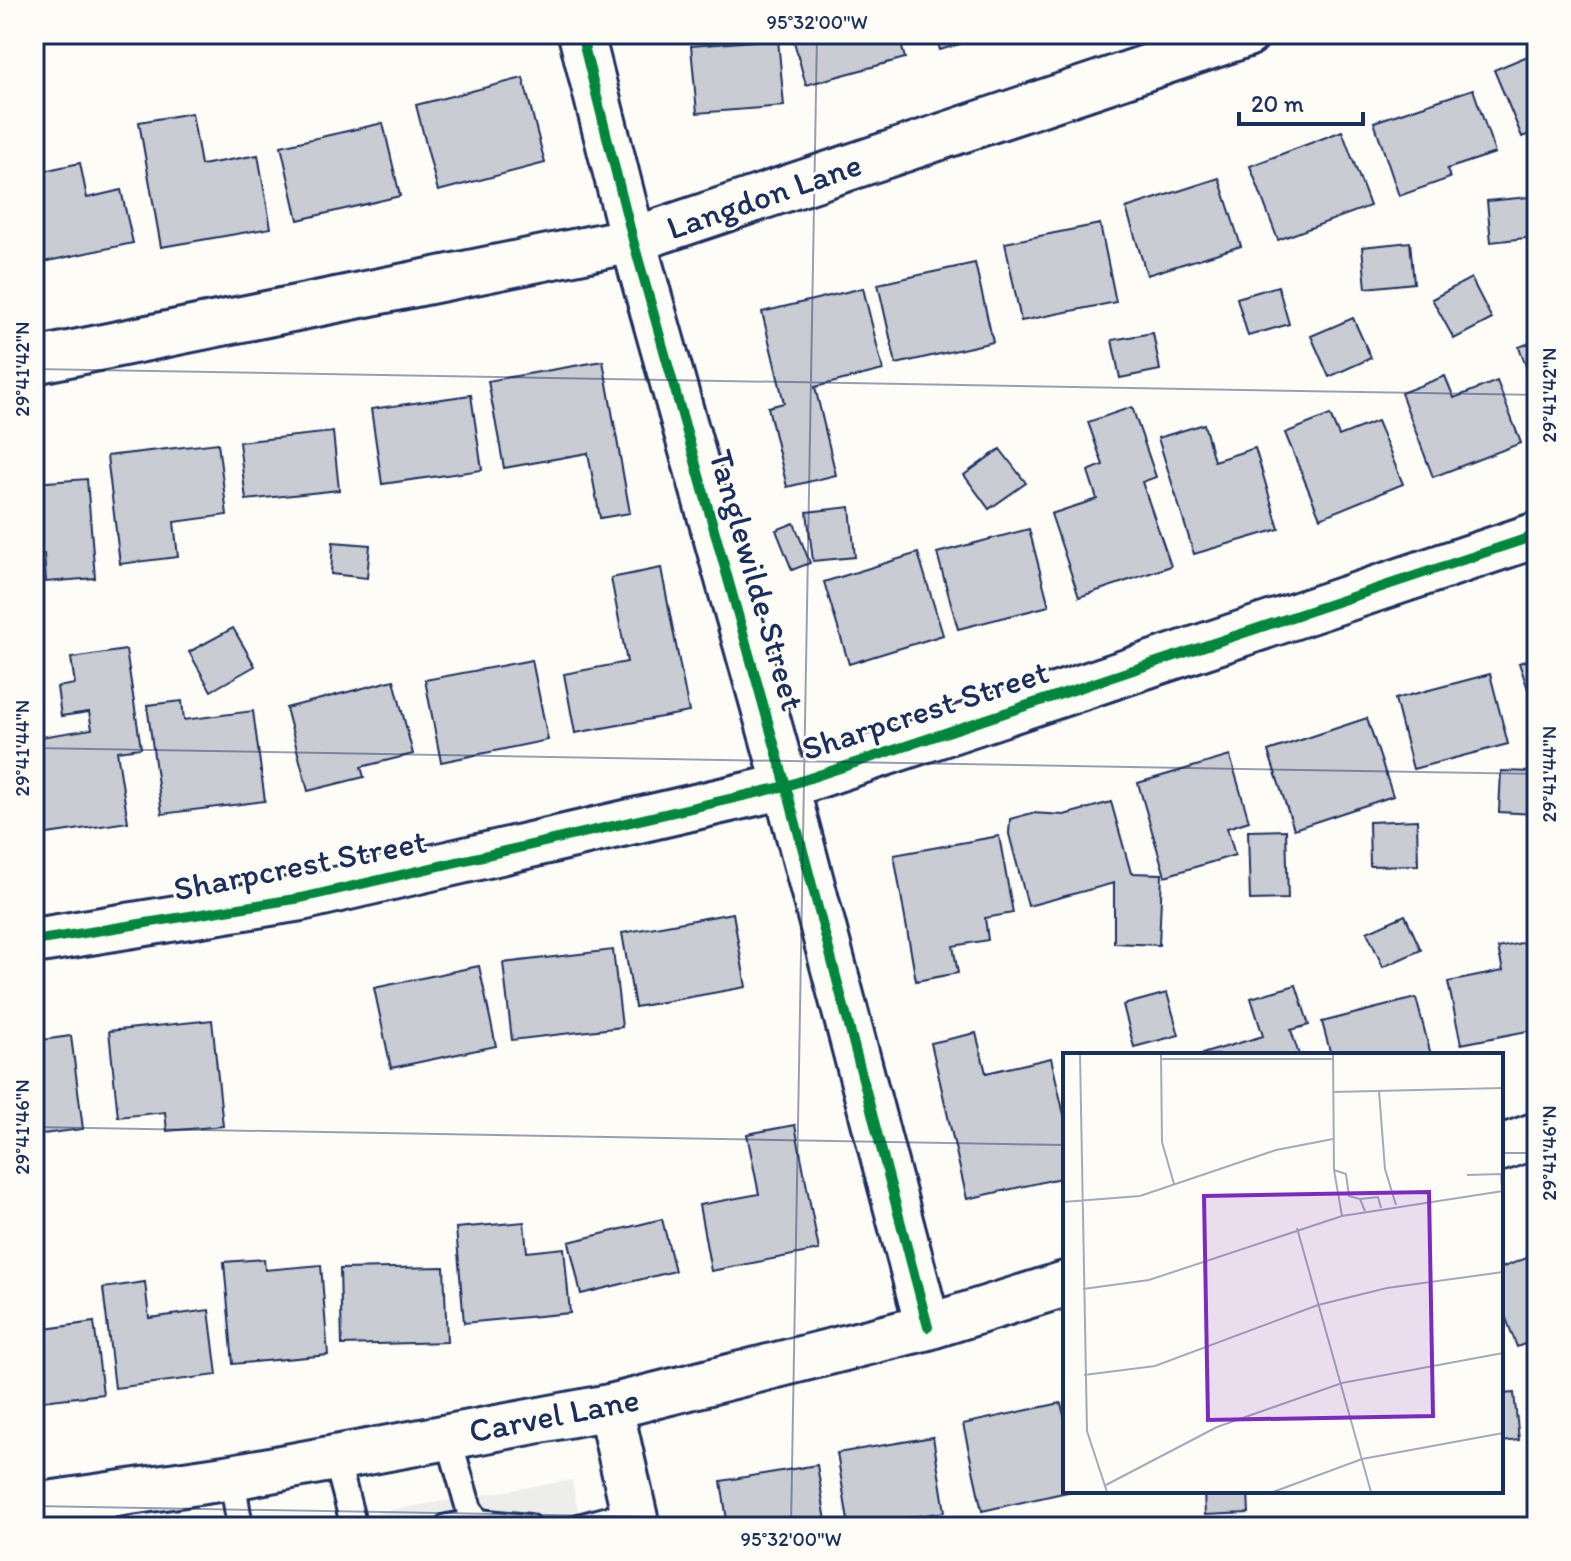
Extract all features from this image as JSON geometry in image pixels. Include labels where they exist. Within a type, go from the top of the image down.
[{"type":"street","name":"Tanglewilde Street","points":[[581,34],[633,240],[786,786],[928,1327]]},
{"type":"street","name":"Langdon Lane","points":[[34,361],[633,240],[1247,34]]},
{"type":"street","name":"Sharpcrest Street","points":[[34,941],[301,898],[786,786],[1537,535]]},
{"type":"street","points":[[1503,1147],[1537,1135]]},
{"type":"street","name":"Carvel Lane","points":[[34,1506],[232,1477],[610,1407],[928,1327],[1063,1285]]},
{"type":"street","points":[[610,1407],[635,1520]]},
{"type":"lane","points":[[448,1436],[469,1509],[478,1522]]},
{"type":"lane","points":[[336,1458],[354,1527]]},
{"type":"lane","points":[[232,1477],[240,1527]]},
{"type":"lane","points":[[579,1527],[635,1520]]},
{"type":"lane","points":[[447,1527],[478,1522],[529,1527]]},
{"type":"shaded area","points":[[572,1480],[581,1527],[293,1526]]},
{"type":"building","points":[[792,34],[898,34],[905,58],[806,85]]},
{"type":"building","points":[[935,34],[992,34],[940,50]]},
{"type":"building","points":[[778,39],[784,106],[697,113],[691,46]]},
{"type":"building","points":[[1537,52],[1537,131],[1522,137],[1494,70]]},
{"type":"building","points":[[523,78],[545,163],[438,191],[416,105]]},
{"type":"building","points":[[1473,89],[1495,153],[1447,169],[1450,178],[1399,196],[1374,122]]},
{"type":"building","points":[[192,113],[201,165],[258,155],[271,228],[161,247],[139,122]]},
{"type":"building","points":[[383,123],[400,196],[298,220],[281,146]]},
{"type":"building","points":[[1342,131],[1370,206],[1278,240],[1250,166]]},
{"type":"building","points":[[80,163],[87,198],[121,190],[133,243],[34,264],[34,173]]},
{"type":"building","points":[[1219,178],[1241,246],[1147,275],[1126,208]]},
{"type":"building","points":[[1529,197],[1534,237],[1491,242],[1487,201]]},
{"type":"building","points":[[1100,224],[1116,302],[1021,321],[1005,243]]},
{"type":"building","points":[[1410,242],[1414,283],[1366,288],[1362,247]]},
{"type":"building","points":[[975,263],[993,342],[896,364],[878,284]]},
{"type":"building","points":[[1471,278],[1492,319],[1454,339],[1432,299]]},
{"type":"building","points":[[1278,286],[1289,324],[1248,336],[1237,298]]},
{"type":"building","points":[[863,288],[883,370],[815,387],[836,475],[787,487],[768,407],[784,403],[762,312]]},
{"type":"building","points":[[1353,318],[1371,358],[1329,377],[1311,336]]},
{"type":"building","points":[[1153,333],[1160,370],[1120,378],[1112,340]]},
{"type":"building","points":[[1537,340],[1537,396],[1519,347]]},
{"type":"building","points":[[603,361],[630,513],[600,518],[588,453],[504,468],[488,381]]},
{"type":"building","points":[[1445,376],[1454,398],[1497,381],[1521,443],[1433,477],[1401,393]]},
{"type":"building","points":[[471,395],[482,470],[382,484],[371,409]]},
{"type":"building","points":[[1132,407],[1156,477],[1142,482],[1171,566],[1079,597],[1051,514],[1097,499],[1088,471],[1103,465],[1088,422]]},
{"type":"building","points":[[1330,415],[1339,436],[1377,421],[1403,484],[1320,518],[1285,433]]},
{"type":"building","points":[[1204,424],[1214,461],[1255,448],[1279,529],[1194,554],[1158,438]]},
{"type":"building","points":[[333,432],[339,490],[246,500],[239,442]]},
{"type":"building","points":[[218,443],[227,515],[174,522],[178,557],[120,564],[107,456]]},
{"type":"building","points":[[1000,449],[1026,483],[989,509],[964,475]]},
{"type":"building","points":[[87,479],[95,578],[46,582],[44,554],[34,554],[34,483]]},
{"type":"building","points":[[850,507],[855,557],[813,561],[807,512]]},
{"type":"building","points":[[794,523],[810,563],[792,570],[776,530]]},
{"type":"building","points":[[1029,529],[1049,606],[958,629],[937,553]]},
{"type":"building","points":[[333,542],[370,545],[367,578],[331,574]]},
{"type":"building","points":[[918,553],[943,635],[849,664],[824,582]]},
{"type":"building","points":[[661,568],[689,712],[575,733],[564,674],[627,662],[611,578]]},
{"type":"building","points":[[233,628],[255,666],[211,691],[189,652]]},
{"type":"building","points":[[126,650],[141,748],[117,751],[128,822],[34,836],[34,738],[92,729],[89,712],[61,716],[57,687],[75,684],[71,658]]},
{"type":"building","points":[[1537,657],[1537,715],[1519,663]]},
{"type":"building","points":[[532,660],[548,740],[441,762],[425,680]]},
{"type":"building","points":[[1490,674],[1508,744],[1413,769],[1395,699]]},
{"type":"building","points":[[394,680],[413,754],[361,767],[364,777],[308,791],[286,708]]},
{"type":"building","points":[[182,701],[184,720],[253,711],[265,801],[162,814],[147,705]]},
{"type":"building","points":[[1367,718],[1393,796],[1294,829],[1268,751]]},
{"type":"building","points":[[1230,756],[1249,821],[1227,828],[1235,855],[1165,876],[1138,783]]},
{"type":"building","points":[[1501,771],[1537,772],[1537,814],[1499,812]]},
{"type":"building","points":[[1111,802],[1131,873],[1162,874],[1159,945],[1114,943],[1114,883],[1028,906],[1009,834],[1010,819],[1032,813],[1064,815]]},
{"type":"building","points":[[1417,820],[1418,865],[1370,866],[1369,822]]},
{"type":"building","points":[[1286,830],[1288,899],[1250,900],[1248,831]]},
{"type":"building","points":[[999,836],[1013,913],[985,918],[988,940],[953,946],[958,973],[916,981],[894,855]]},
{"type":"building","points":[[733,913],[746,987],[635,1007],[622,933]]},
{"type":"building","points":[[1405,915],[1421,950],[1383,967],[1367,932]]},
{"type":"building","points":[[1535,940],[1537,1029],[1461,1044],[1448,982],[1503,971],[1498,948]]},
{"type":"building","points":[[613,950],[622,1027],[512,1040],[503,963]]},
{"type":"building","points":[[479,966],[496,1046],[391,1068],[374,988]]},
{"type":"building","points":[[1296,985],[1309,1025],[1291,1030],[1298,1053],[1205,1053],[1263,1036],[1251,998]]},
{"type":"building","points":[[1167,993],[1179,1035],[1134,1047],[1123,1005]]},
{"type":"building","points":[[1416,998],[1430,1053],[1330,1053],[1322,1022]]},
{"type":"building","points":[[212,1020],[223,1126],[167,1131],[165,1112],[118,1117],[109,1031]]},
{"type":"building","points":[[976,1033],[986,1073],[1051,1058],[1063,1110],[1063,1177],[967,1199],[931,1043]]},
{"type":"building","points":[[71,1036],[83,1129],[34,1135],[34,1041]]},
{"type":"building","points":[[795,1125],[819,1250],[711,1271],[699,1205],[759,1194],[747,1134]]},
{"type":"building","points":[[662,1219],[675,1271],[581,1294],[569,1242]]},
{"type":"building","points":[[524,1222],[527,1252],[564,1248],[570,1313],[464,1323],[456,1228]]},
{"type":"building","points":[[1537,1254],[1537,1339],[1517,1347],[1503,1310],[1503,1267]]},
{"type":"building","points":[[264,1259],[265,1270],[321,1265],[328,1355],[233,1364],[224,1262]]},
{"type":"building","points":[[444,1267],[447,1342],[342,1345],[340,1269]]},
{"type":"building","points":[[145,1282],[149,1318],[209,1310],[217,1375],[115,1388],[103,1288]]},
{"type":"building","points":[[34,1308],[38,1330],[94,1322],[103,1394],[34,1402]]},
{"type":"building","points":[[1514,1393],[1519,1440],[1503,1442],[1503,1394]]},
{"type":"building","points":[[1061,1403],[1063,1493],[982,1511],[963,1424]]},
{"type":"building","points":[[933,1437],[945,1512],[849,1527],[837,1453]]},
{"type":"building","points":[[817,1465],[827,1527],[728,1527],[721,1481]]},
{"type":"building","points":[[1204,1493],[1248,1493],[1249,1513],[1205,1515]]},
{"type":"cycle path","points":[[581,34],[633,240],[786,786],[928,1327]]},
{"type":"cycle path","points":[[34,941],[301,898],[786,786],[1537,535]]}]
